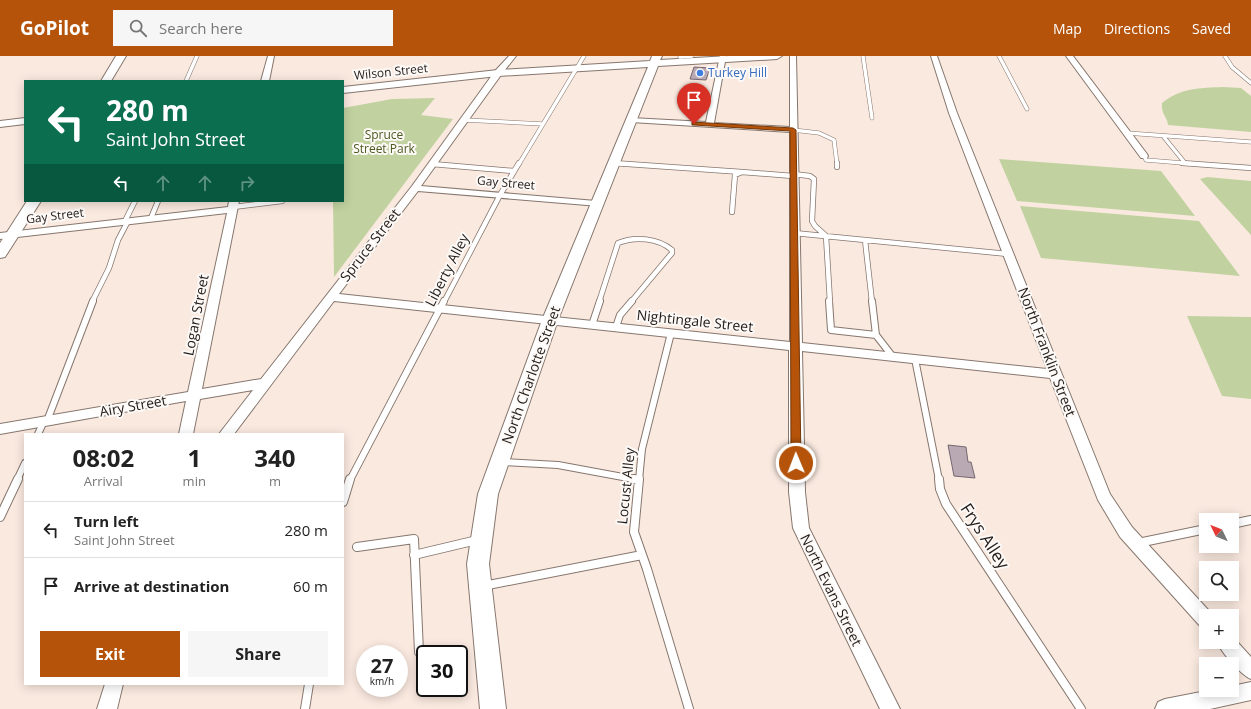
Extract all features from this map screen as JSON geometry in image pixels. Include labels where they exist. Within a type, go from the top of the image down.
[{"type":"main road","points":[[107,80],[121,56]]},
{"type":"main road","name":"Wilson Street","points":[[344,90],[655,60],[777,56]]},
{"type":"main road","name":"North Charlotte Street","points":[[493,709],[478,564],[488,494],[550,320],[655,60]]},
{"type":"main road","points":[[0,124],[24,121]]},
{"type":"main road","points":[[0,254],[6,235],[33,202]]},
{"type":"street","points":[[265,80],[271,56]]},
{"type":"street","name":"Spruce Street","points":[[227,433],[513,56]]},
{"type":"street","name":"North Evans Street","points":[[793,56],[797,492],[801,528],[890,709]]},
{"type":"street","name":"North Franklin Street","points":[[934,56],[953,113],[1103,496],[1126,532],[1199,612]]},
{"type":"street","points":[[1069,56],[1144,156]]},
{"type":"street","points":[[710,124],[722,58]]},
{"type":"street","points":[[631,120],[793,130]]},
{"type":"street","name":"Gay Street","points":[[414,188],[596,204]]},
{"type":"street","name":"Gay Street","points":[[6,235],[151,218],[233,206]]},
{"type":"street","name":"Logan Street","points":[[186,433],[233,206]]},
{"type":"street","name":"Nightingale Street","points":[[331,297],[1056,374]]},
{"type":"street","name":"Airy Street","points":[[0,429],[265,383]]},
{"type":"street","points":[[1232,649],[1251,670]]},
{"type":"street","points":[[107,709],[114,685]]},
{"type":"street","points":[[1165,709],[1251,691]]},
{"type":"lane","points":[[186,80],[197,56]]},
{"type":"lane","name":"Liberty Alley","points":[[344,499],[350,479],[500,195],[584,56]]},
{"type":"lane","points":[[862,56],[872,118]]},
{"type":"lane","points":[[999,56],[1027,109]]},
{"type":"lane","points":[[1225,56],[1225,59],[1231,66],[1251,83]]},
{"type":"lane","points":[[464,120],[543,124]]},
{"type":"lane","points":[[793,130],[818,132],[828,135],[834,140],[837,167]]},
{"type":"lane","points":[[1127,133],[1251,142]]},
{"type":"lane","points":[[1163,136],[1185,163]]},
{"type":"lane","points":[[1144,156],[1146,160],[1251,168]]},
{"type":"lane","points":[[613,163],[810,176],[814,179],[812,220],[815,226],[826,236],[832,330],[876,335]]},
{"type":"lane","points":[[432,164],[514,171]]},
{"type":"lane","points":[[732,212],[735,175],[742,172]]},
{"type":"lane","points":[[39,433],[45,421],[94,297],[109,268],[118,240],[135,202]]},
{"type":"lane","points":[[151,218],[158,202]]},
{"type":"lane","points":[[233,206],[272,202]]},
{"type":"lane","points":[[794,233],[1008,254]]},
{"type":"lane","points":[[592,325],[618,243],[631,239],[667,244],[672,250],[672,253],[620,315],[616,327]]},
{"type":"lane","points":[[865,240],[876,335],[893,357]]},
{"type":"lane","name":"Locust Alley","points":[[670,333],[642,449],[634,532],[689,709]]},
{"type":"lane","name":"Frys Alley","points":[[915,360],[940,489],[946,504],[1081,709]]},
{"type":"lane","points":[[499,462],[558,465],[639,480]]},
{"type":"lane","points":[[0,517],[24,465]]},
{"type":"lane","points":[[1239,523],[1251,520]]},
{"type":"lane","points":[[1137,544],[1199,531]]},
{"type":"lane","points":[[357,547],[414,539],[418,645]]},
{"type":"lane","points":[[414,555],[481,539]]},
{"type":"lane","points":[[480,587],[642,555]]},
{"type":"lane","points":[[305,709],[309,685]]},
{"type":"green space","points":[[1223,87],[1241,88],[1251,96],[1251,132],[1168,125],[1162,110],[1162,103],[1169,98],[1176,94],[1191,90]]},
{"type":"green space","name":"Spruce Street Park","points":[[435,98],[421,115],[453,119],[334,277],[333,202],[344,202],[344,108],[392,99]]},
{"type":"green space","points":[[999,159],[1161,171],[1195,216],[1017,201]]},
{"type":"green space","points":[[1207,177],[1251,181],[1251,235],[1200,179]]},
{"type":"green space","points":[[1020,206],[1199,221],[1240,276],[1041,258]]},
{"type":"green space","points":[[1187,316],[1251,317],[1251,399],[1222,396]]},
{"type":"building","name":"Turkey Hill","points":[[694,67],[710,68],[706,80],[690,79]]},
{"type":"building","points":[[948,445],[966,447],[968,462],[971,462],[975,478],[954,476]]},
{"type":"place","name":"Turkey Hill","points":[[700,73]]},
{"type":"route","points":[[694,124],[793,130],[796,463]]}]
